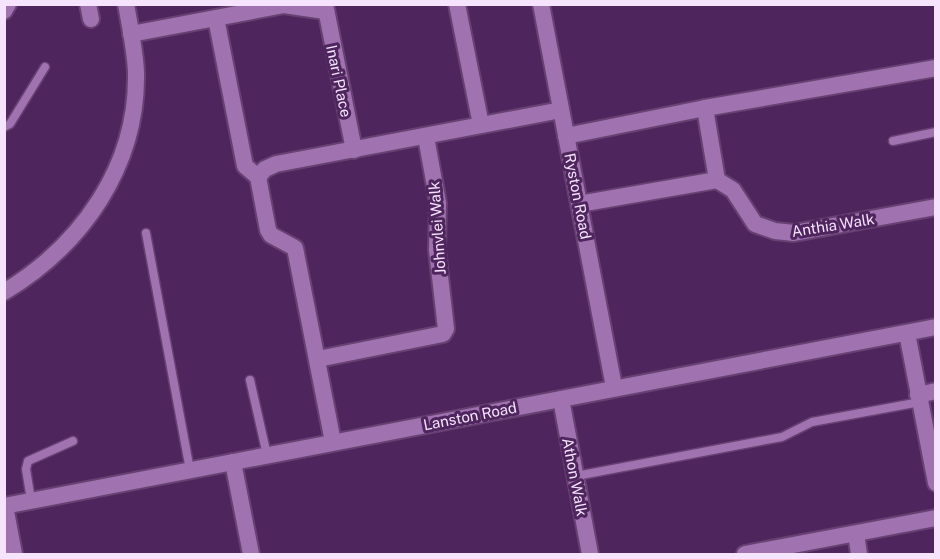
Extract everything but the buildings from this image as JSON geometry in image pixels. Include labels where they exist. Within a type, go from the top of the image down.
[{"type":"street","points":[[4,11],[8,4]]},
{"type":"street","points":[[4,292],[45,266],[65,247],[97,207],[118,168],[132,121],[135,96],[136,71],[126,4]]},
{"type":"street","points":[[458,4],[481,125]]},
{"type":"street","name":"Ryston Road","points":[[541,4],[614,387]]},
{"type":"street","points":[[132,34],[285,5],[325,8]]},
{"type":"street","name":"Inari Place","points":[[325,8],[354,150]]},
{"type":"street","points":[[216,18],[245,166],[258,177],[268,230],[272,235],[294,247],[333,442]]},
{"type":"street","points":[[566,136],[705,108],[936,68]]},
{"type":"street","points":[[579,204],[717,180],[705,108]]},
{"type":"street","points":[[258,177],[264,169],[276,164],[561,110]]},
{"type":"street","name":"Johnvlei Walk","points":[[318,359],[443,334],[446,330],[447,321],[437,250],[438,202],[426,137]]},
{"type":"street","name":"Anthia Walk","points":[[717,180],[729,186],[755,224],[786,232],[936,207]]},
{"type":"street","name":"Lanston Road","points":[[5,506],[614,387],[936,327]]},
{"type":"street","points":[[907,333],[919,398],[933,444],[936,483]]},
{"type":"street","points":[[919,398],[936,391]]},
{"type":"street","name":"Athon Walk","points":[[561,399],[590,555]]},
{"type":"street","points":[[233,462],[247,554]]},
{"type":"street","points":[[5,506],[15,555]]},
{"type":"street","points":[[748,554],[936,518]]},
{"type":"street","points":[[856,534],[860,555]]},
{"type":"lane","points":[[4,128],[10,124],[45,67]]},
{"type":"lane","points":[[893,141],[936,132]]},
{"type":"lane","points":[[146,233],[190,470]]},
{"type":"lane","points":[[250,380],[267,455]]},
{"type":"lane","points":[[576,476],[782,437],[812,422],[919,398]]},
{"type":"lane","points":[[31,501],[26,469],[28,461],[73,441]]}]
